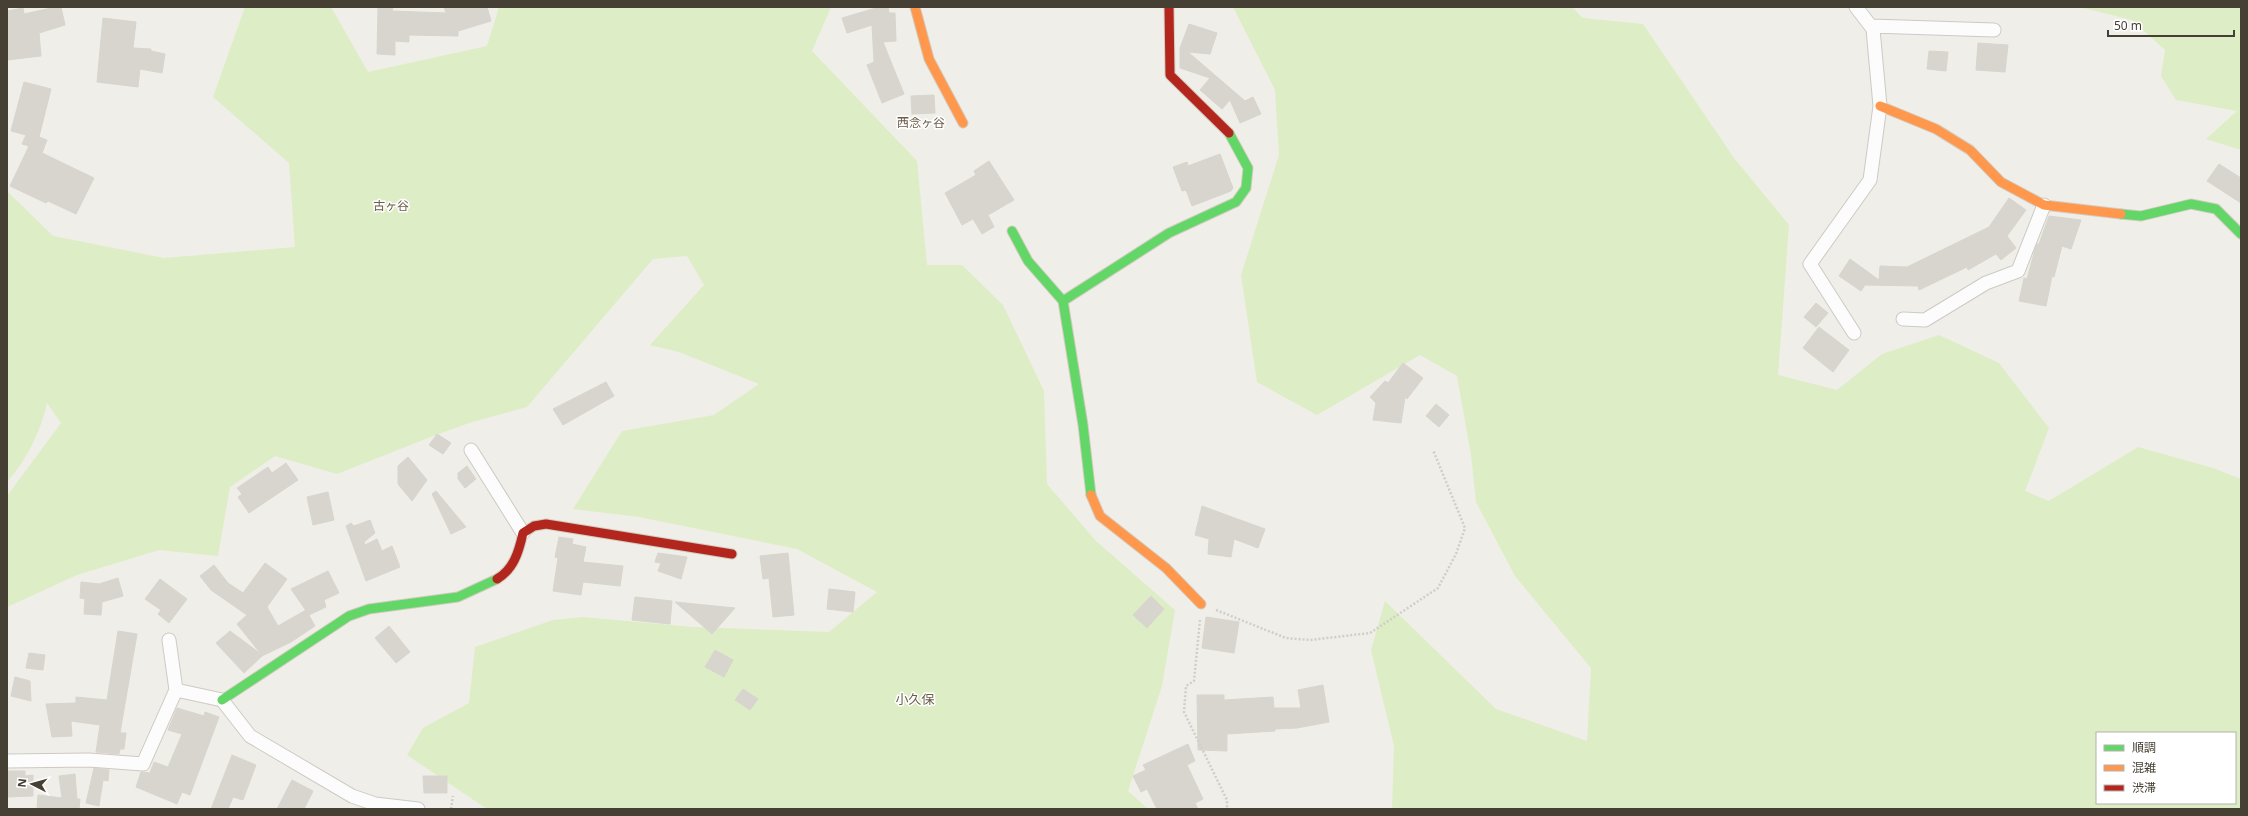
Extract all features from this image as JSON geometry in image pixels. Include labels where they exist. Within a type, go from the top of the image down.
[{"type":"street","points":[[915,7],[929,58],[963,123]]},
{"type":"street","points":[[1063,301],[1169,233],[1236,202],[1246,188],[1248,168],[1232,135],[1200,106],[1170,75],[1169,7]]},
{"type":"street","points":[[1854,333],[1810,264],[1870,180],[1880,106],[1873,29],[1856,7]]},
{"type":"street","points":[[1871,26],[1994,30]]},
{"type":"street","points":[[1880,106],[1936,129],[1970,150],[2001,182],[2044,205],[2141,216],[2172,210],[2190,204],[2216,209],[2241,234]]},
{"type":"street","points":[[1903,319],[1925,320],[1986,283],[2018,271],[2044,205]]},
{"type":"street","points":[[1012,231],[1028,261],[1063,301],[1083,425],[1091,494],[1100,516],[1166,568],[1201,604]]},
{"type":"street","points":[[471,450],[523,533]]},
{"type":"street","points":[[222,700],[349,616],[369,609],[458,597],[485,586],[506,574],[518,554],[523,533],[534,526],[546,524],[732,554]]},
{"type":"street","points":[[7,761],[88,760],[143,764],[176,690],[169,640]]},
{"type":"street","points":[[176,690],[222,700],[250,736],[352,796],[375,804],[418,809]]},
{"type":"path","points":[[1226,809],[1228,800],[1184,712],[1186,686],[1194,681],[1201,604],[1286,638],[1310,640],[1370,633],[1403,612],[1438,588],[1456,554],[1465,528],[1433,450]]},
{"type":"path","points":[[451,809],[453,796]]},
{"type":"green space","points":[[245,7],[331,7],[368,72],[487,46],[499,7],[831,7],[812,51],[917,161],[927,265],[962,265],[1003,305],[1044,391],[1047,484],[1096,541],[1175,610],[1162,686],[1128,791],[1148,809],[487,809],[407,755],[423,728],[469,703],[475,647],[553,620],[583,617],[693,627],[829,632],[877,592],[797,549],[639,517],[573,509],[622,431],[714,415],[759,384],[679,352],[650,345],[704,285],[687,256],[653,259],[527,407],[472,422],[337,474],[275,456],[230,487],[218,556],[159,550],[77,575],[7,607],[7,496],[61,423],[47,403],[41,424],[32,445],[14,474],[7,482],[7,191],[53,236],[164,258],[295,247],[289,163],[213,97]]},
{"type":"green space","points":[[1233,7],[1572,7],[1583,18],[1643,24],[1734,158],[1789,225],[1778,375],[1837,390],[1882,354],[1939,335],[1999,363],[2049,428],[2025,491],[2049,501],[2138,447],[2213,468],[2241,479],[2241,809],[1392,809],[1394,746],[1371,650],[1385,601],[1496,709],[1587,741],[1591,668],[1515,576],[1476,502],[1471,455],[1457,376],[1420,355],[1317,415],[1257,382],[1241,275],[1279,155],[1275,90]]},
{"type":"green space","points":[[2079,7],[2241,7],[2241,150],[2206,139],[2237,111],[2176,100],[2161,76],[2165,50],[2132,20]]},
{"type":"building","points":[[61,7],[65,25],[39,33],[41,56],[7,60],[7,11],[23,8],[24,14]]},
{"type":"building","points":[[378,7],[393,7],[392,11],[446,13],[444,7],[487,7],[491,21],[458,31],[458,36],[409,35],[409,42],[395,41],[395,55],[377,54]]},
{"type":"building","points":[[888,7],[889,13],[895,13],[896,41],[883,42],[904,94],[882,103],[867,65],[874,62],[872,25],[847,33],[842,18],[876,8]]},
{"type":"building","points":[[103,18],[136,22],[133,48],[151,49],[151,51],[165,54],[162,73],[140,69],[138,87],[97,82]]},
{"type":"building","points":[[1189,24],[1217,33],[1210,54],[1188,52],[1245,101],[1253,97],[1261,114],[1240,123],[1230,100],[1222,109],[1200,90],[1210,78],[1180,68],[1180,48]]},
{"type":"building","points":[[1978,43],[2008,45],[2005,72],[1976,70]]},
{"type":"building","points":[[1929,51],[1948,52],[1946,71],[1927,69]]},
{"type":"building","points":[[24,82],[51,89],[39,137],[47,140],[42,153],[94,178],[76,214],[48,201],[46,203],[10,186],[29,146],[22,144],[26,135],[11,131]]},
{"type":"building","points":[[934,95],[935,113],[912,114],[911,96]]},
{"type":"building","points":[[1220,154],[1233,188],[1231,191],[1192,206],[1186,190],[1182,191],[1173,167],[1187,162],[1188,166]]},
{"type":"building","points":[[989,161],[1014,200],[988,215],[994,227],[982,234],[973,219],[962,225],[945,193],[976,175],[974,171]]},
{"type":"building","points":[[2219,164],[2241,178],[2241,203],[2207,181]]},
{"type":"building","points":[[2009,198],[2026,210],[2007,236],[2016,248],[2001,260],[1996,254],[1968,270],[1967,267],[1919,290],[1918,286],[1865,285],[1861,291],[1839,276],[1850,259],[1879,280],[1880,266],[1907,267],[1989,227]]},
{"type":"building","points":[[2049,216],[2081,220],[2071,249],[2062,246],[2054,277],[2052,276],[2046,306],[2019,301],[2024,278],[2027,279],[2037,244],[2039,244]]},
{"type":"building","points":[[1816,303],[1828,313],[1816,327],[1804,317]]},
{"type":"building","points":[[1819,327],[1849,350],[1833,372],[1803,348]]},
{"type":"building","points":[[1403,363],[1423,378],[1407,399],[1405,397],[1401,423],[1373,420],[1376,403],[1370,397],[1385,381],[1388,383]]},
{"type":"building","points":[[606,382],[614,396],[563,425],[553,409]]},
{"type":"building","points":[[1436,404],[1449,415],[1439,427],[1426,416]]},
{"type":"building","points":[[437,434],[451,443],[443,454],[429,445]]},
{"type":"building","points":[[408,457],[427,480],[412,501],[398,484],[398,466]]},
{"type":"building","points":[[286,463],[298,480],[249,513],[238,497],[242,494],[237,488],[268,467],[272,473]]},
{"type":"building","points":[[467,466],[476,479],[465,488],[458,479],[458,473]]},
{"type":"building","points":[[436,491],[466,527],[451,534],[432,494]]},
{"type":"building","points":[[328,492],[334,520],[313,525],[307,497]]},
{"type":"building","points":[[1202,506],[1265,529],[1258,548],[1234,539],[1231,557],[1208,554],[1209,539],[1195,535]]},
{"type":"building","points":[[370,520],[375,533],[364,542],[365,545],[377,539],[382,551],[392,546],[400,567],[366,581],[346,526],[351,523],[354,526]]},
{"type":"building","points":[[559,537],[573,539],[572,544],[586,547],[583,562],[623,566],[620,586],[583,582],[581,595],[553,591],[558,558],[555,557]]},
{"type":"building","points":[[658,553],[687,557],[681,579],[658,571],[661,563],[655,562]]},
{"type":"building","points":[[788,553],[794,615],[773,617],[769,578],[763,579],[760,556]]},
{"type":"building","points":[[265,563],[287,579],[267,607],[278,626],[306,610],[315,626],[291,642],[262,656],[244,673],[216,643],[230,631],[261,654],[237,624],[247,615],[211,590],[200,576],[214,565],[228,583],[243,593]]},
{"type":"building","points":[[328,571],[339,593],[324,600],[326,607],[309,615],[291,589]]},
{"type":"building","points":[[118,578],[123,596],[102,602],[101,615],[84,614],[85,599],[80,598],[81,582],[99,584]]},
{"type":"building","points":[[160,579],[187,599],[169,623],[158,614],[161,610],[145,599]]},
{"type":"building","points":[[829,589],[855,592],[853,612],[827,609]]},
{"type":"building","points":[[1151,596],[1164,609],[1147,628],[1133,615]]},
{"type":"building","points":[[635,597],[672,601],[670,624],[632,620]]},
{"type":"building","points":[[675,602],[735,608],[712,634]]},
{"type":"building","points":[[1206,617],[1239,622],[1234,653],[1202,648]]},
{"type":"building","points":[[389,626],[410,652],[396,663],[375,638]]},
{"type":"building","points":[[118,631],[137,634],[120,733],[126,733],[124,749],[120,749],[119,754],[96,752],[100,725],[71,721],[72,736],[52,737],[46,704],[76,703],[76,697],[107,700]]},
{"type":"building","points":[[715,650],[733,660],[724,677],[705,667]]},
{"type":"building","points":[[29,653],[45,655],[43,670],[26,668]]},
{"type":"building","points":[[15,677],[30,681],[31,701],[11,696]]},
{"type":"building","points":[[1323,685],[1329,722],[1297,728],[1275,729],[1275,731],[1227,734],[1227,751],[1198,750],[1197,695],[1224,695],[1224,700],[1273,697],[1274,708],[1301,708],[1298,690]]},
{"type":"building","points":[[743,689],[758,699],[750,710],[735,700]]},
{"type":"building","points":[[177,708],[204,716],[205,712],[219,717],[190,795],[182,792],[177,804],[136,787],[141,772],[150,773],[154,762],[168,767],[182,734],[168,730]]},
{"type":"building","points":[[1188,744],[1195,761],[1187,765],[1203,799],[1195,803],[1198,809],[1157,809],[1147,789],[1141,792],[1133,776],[1146,770],[1143,765]]},
{"type":"building","points":[[232,755],[256,765],[243,800],[233,797],[228,809],[211,809]]},
{"type":"building","points":[[94,768],[109,770],[108,781],[103,780],[99,806],[86,803]]},
{"type":"building","points":[[7,771],[25,771],[25,776],[33,775],[33,796],[7,797]]},
{"type":"building","points":[[75,774],[77,799],[80,799],[79,809],[37,809],[38,795],[62,798],[59,776]]},
{"type":"building","points":[[423,776],[447,776],[447,793],[424,793]]},
{"type":"building","points":[[292,780],[313,791],[304,809],[277,809]]},
{"type":"traffic: fast","points":[[1063,301],[1169,233],[1236,202],[1246,188],[1248,168],[1229,133]]},
{"type":"traffic: fast","points":[[2121,214],[2141,216],[2191,204],[2216,209],[2241,234]]},
{"type":"traffic: fast","points":[[1012,231],[1028,261],[1063,301],[1083,425],[1091,495]]},
{"type":"traffic: fast","points":[[222,700],[349,616],[369,609],[458,597],[497,579]]},
{"type":"traffic: slow","points":[[915,7],[929,59],[963,123]]},
{"type":"traffic: slow","points":[[1880,106],[1936,129],[1970,150],[2001,182],[2044,205],[2121,214]]},
{"type":"traffic: slow","points":[[1091,495],[1100,516],[1166,568],[1201,604]]},
{"type":"traffic: jam","points":[[1169,7],[1170,75],[1229,133]]},
{"type":"traffic: jam","points":[[497,579],[512,565],[520,546],[523,533],[534,526],[546,524],[732,554]]},
{"type":"district","name":"西念ヶ谷","points":[[921,122]]},
{"type":"district","name":"古ヶ谷","points":[[391,205]]},
{"type":"district","name":"小久保","points":[[915,699]]}]
